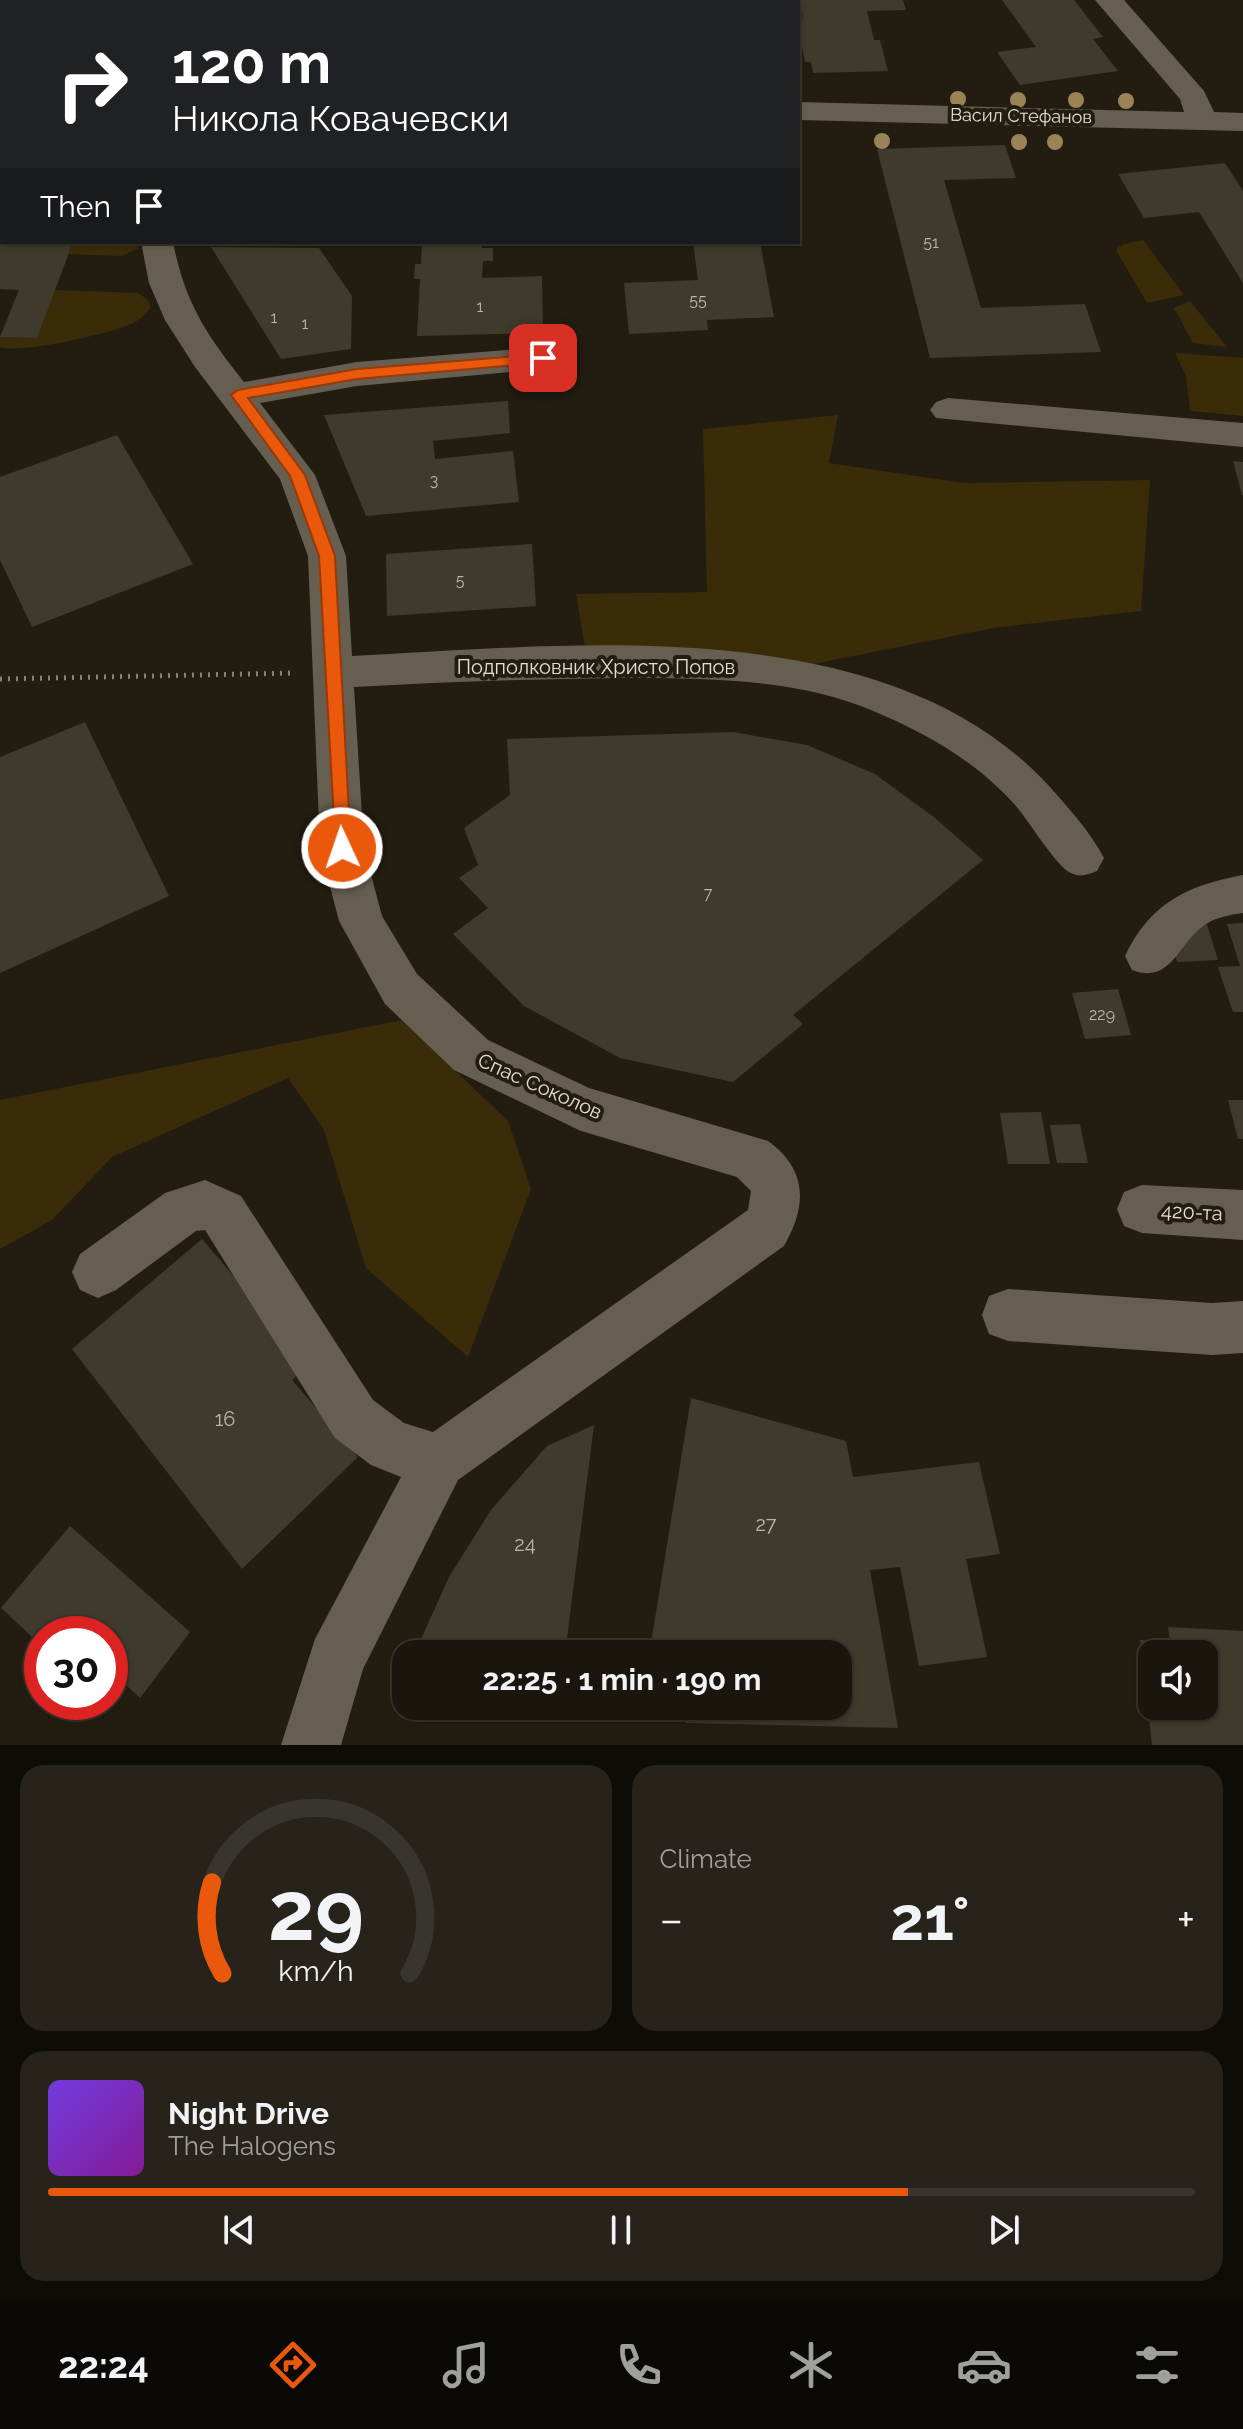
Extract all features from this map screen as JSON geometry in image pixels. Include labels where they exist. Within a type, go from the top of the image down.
[{"type":"street","points":[[1109,0],[1194,97],[1230,126]]},
{"type":"street","name":"Васил Стефанов","points":[[800,111],[1230,126]]},
{"type":"street","name":"Спас Соколов","points":[[157,244],[165,283],[182,320],[207,359],[238,395],[297,475],[327,556],[342,848],[361,921],[401,989],[471,1055],[581,1108],[751,1158],[772,1177],[777,1190],[774,1217],[766,1228],[439,1461],[336,1660],[311,1745]]},
{"type":"street","points":[[238,395],[357,374],[543,358]]},
{"type":"street","points":[[948,410],[1243,435]]},
{"type":"street","name":"Подполковник Христо Попов","points":[[333,672],[516,664],[697,662],[812,675],[875,693],[929,717],[972,741],[1013,777],[1082,858]]},
{"type":"street","points":[[1148,956],[1187,909],[1208,900],[1243,894]]},
{"type":"street","points":[[98,1272],[183,1210],[205,1204],[223,1213],[354,1419],[390,1446],[439,1461]]},
{"type":"street","name":"420-та","points":[[1142,1209],[1243,1215]]},
{"type":"street","points":[[1008,1315],[1212,1329],[1243,1327]]},
{"type":"path","points":[[0,679],[333,672]]},
{"type":"shaded area","points":[[1143,240],[1184,295],[1147,303],[1117,252],[1117,248],[1124,244]]},
{"type":"shaded area","points":[[72,244],[137,244],[138,249],[121,256],[69,254]]},
{"type":"shaded area","points":[[54,290],[138,293],[148,300],[151,307],[134,323],[99,334],[43,346],[0,347],[0,337],[37,338]]},
{"type":"shaded area","points":[[1190,301],[1227,347],[1193,343],[1174,308]]},
{"type":"shaded area","points":[[1175,353],[1243,358],[1243,416],[1190,411],[1186,376]]},
{"type":"shaded area","points":[[838,415],[829,463],[964,483],[1150,480],[1141,611],[993,628],[813,664],[586,653],[576,594],[707,592],[703,429]]},
{"type":"shaded area","points":[[402,1020],[508,1121],[531,1189],[468,1357],[366,1268],[324,1130],[288,1078],[112,1157],[52,1220],[0,1249],[0,1100]]},
{"type":"building","points":[[800,0],[903,0],[906,10],[867,11],[874,40],[880,40],[888,71],[813,73],[811,62],[805,62],[800,38],[800,17],[803,17]]},
{"type":"building","points":[[1002,0],[1074,0],[1103,37],[1093,39],[1118,71],[1020,85],[997,52],[1036,47]]},
{"type":"building","points":[[1005,145],[1016,178],[944,180],[981,308],[1085,304],[1101,352],[930,358],[877,149]]},
{"type":"building","points":[[1225,163],[1243,191],[1243,283],[1199,212],[1144,218],[1118,174]]},
{"type":"building","points":[[0,244],[72,244],[37,338],[0,337],[19,290],[0,289]]},
{"type":"building","points":[[422,244],[482,244],[482,248],[493,248],[493,261],[483,261],[482,278],[542,276],[543,333],[417,336],[420,279],[414,279],[415,264],[421,264]]},
{"type":"building","points":[[693,244],[760,244],[774,317],[707,320],[708,330],[629,334],[624,283],[698,280]]},
{"type":"building","points":[[211,247],[319,248],[352,296],[351,349],[281,359]]},
{"type":"building","points":[[508,401],[510,433],[433,441],[435,459],[513,451],[519,502],[366,516],[324,415]]},
{"type":"building","points":[[117,435],[193,564],[32,627],[0,560],[0,477]]},
{"type":"building","points":[[1233,461],[1243,462],[1243,495],[1242,495]]},
{"type":"building","points":[[532,544],[536,606],[387,616],[386,554]]},
{"type":"building","points":[[85,722],[169,896],[0,973],[0,757]]},
{"type":"building","points":[[733,732],[807,745],[875,774],[935,818],[983,860],[793,1015],[803,1024],[733,1082],[620,1058],[524,1006],[453,934],[488,908],[459,878],[478,865],[464,828],[510,795],[507,739]]},
{"type":"building","points":[[1205,918],[1218,960],[1177,962],[1170,937]]},
{"type":"building","points":[[1243,923],[1243,1012],[1233,1012],[1218,967],[1240,966],[1227,924]]},
{"type":"building","points":[[1118,989],[1131,1035],[1085,1039],[1072,993]]},
{"type":"building","points":[[1228,1100],[1243,1100],[1243,1139],[1238,1139]]},
{"type":"building","points":[[1041,1112],[1050,1164],[1008,1164],[1000,1113]]},
{"type":"building","points":[[1080,1124],[1088,1163],[1057,1163],[1050,1125]]},
{"type":"building","points":[[202,1239],[309,1364],[292,1380],[358,1457],[242,1569],[72,1349]]},
{"type":"building","points":[[691,1398],[846,1441],[853,1477],[979,1462],[1000,1554],[966,1559],[987,1657],[919,1666],[900,1567],[870,1570],[898,1728],[686,1723],[685,1720],[852,1720],[852,1640],[651,1640]]},
{"type":"building","points":[[594,1425],[567,1640],[421,1640],[449,1577],[491,1510],[547,1446]]},
{"type":"building","points":[[70,1526],[190,1632],[140,1698],[128,1687],[128,1616],[24,1616],[24,1629],[1,1608]]},
{"type":"building","points":[[1168,1627],[1243,1631],[1243,1745],[1152,1745],[1149,1720],[1218,1720],[1218,1640],[1170,1640]]},
{"type":"route","points":[[342,848],[327,556],[297,475],[238,395],[357,374],[543,358]]}]
